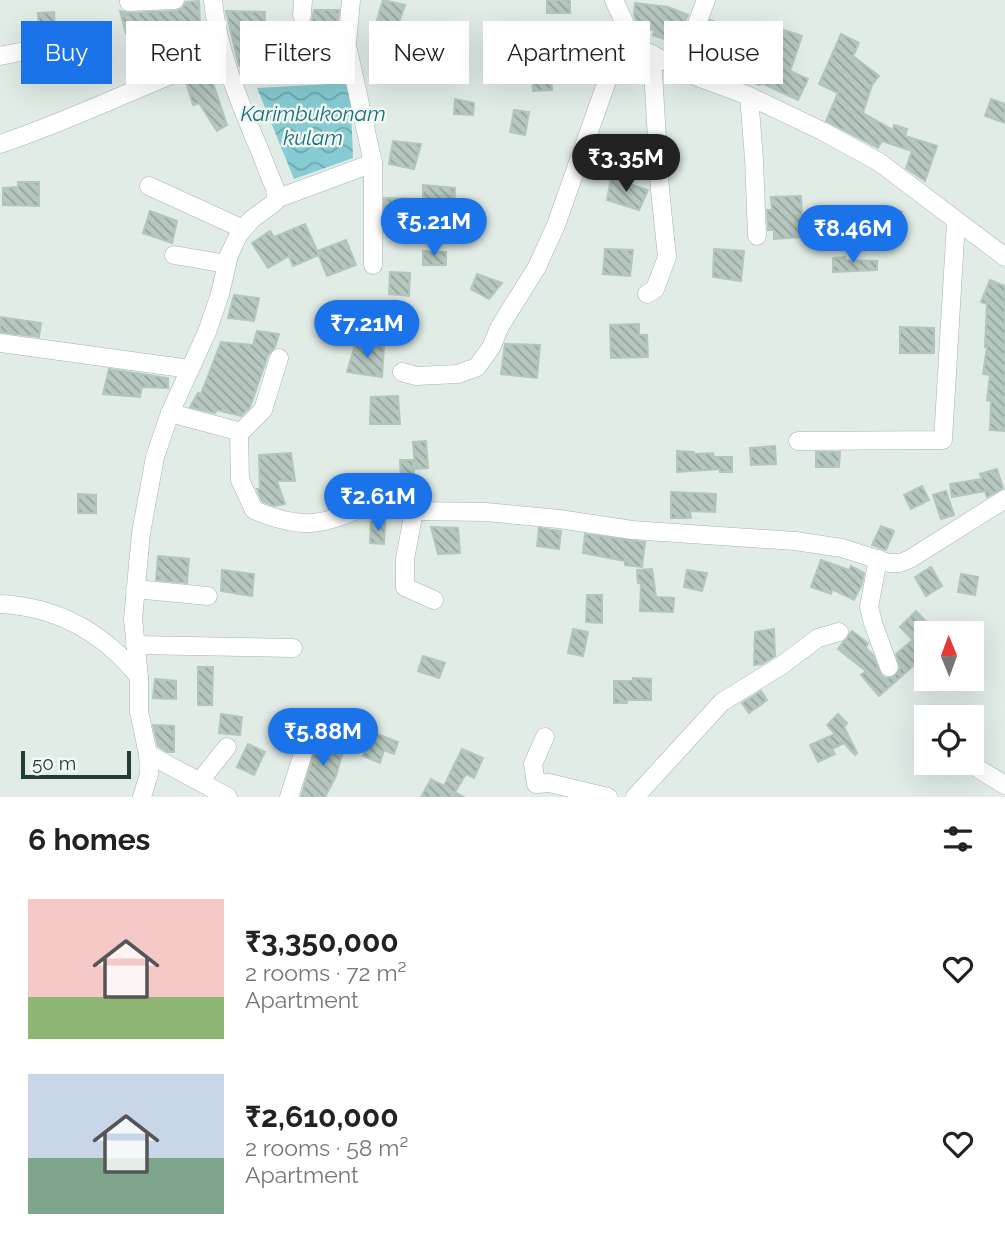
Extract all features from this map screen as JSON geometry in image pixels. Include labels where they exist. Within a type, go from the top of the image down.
[{"type":"street","points":[[129,2],[174,0]]},
{"type":"street","points":[[213,0],[215,21]]},
{"type":"street","points":[[351,0],[347,45],[373,163],[373,265]]},
{"type":"street","points":[[614,0],[624,21]]},
{"type":"street","points":[[698,21],[706,0]]},
{"type":"street","points":[[0,56],[21,52]]},
{"type":"street","points":[[652,54],[664,61]]},
{"type":"street","points":[[647,294],[655,289],[667,257],[652,54]]},
{"type":"street","points":[[142,797],[149,774],[148,754],[139,712],[139,677],[133,619],[141,533],[155,457],[170,413],[214,312],[234,244],[243,229],[264,210],[272,207],[276,200],[275,188],[239,103],[226,63]]},
{"type":"street","points":[[0,144],[45,129],[145,84]]},
{"type":"street","points":[[402,372],[416,376],[458,374],[477,367],[492,346],[499,328],[537,267],[556,225],[606,84]]},
{"type":"street","points":[[718,84],[822,131],[879,162],[1005,257]]},
{"type":"street","points":[[748,96],[757,236]]},
{"type":"street","points":[[276,200],[373,163]]},
{"type":"street","points":[[149,186],[243,229]]},
{"type":"street","points":[[798,441],[943,440],[956,222]]},
{"type":"street","points":[[174,255],[227,264]]},
{"type":"street","points":[[0,343],[190,369]]},
{"type":"street","points":[[239,434],[263,410],[279,358]]},
{"type":"street","points":[[170,413],[239,434],[242,459],[240,480],[254,510],[281,522],[312,525],[380,500],[414,511],[486,512],[632,530],[794,541],[842,548],[900,563],[1005,499]]},
{"type":"street","points":[[414,511],[405,559],[405,587],[434,600]]},
{"type":"street","points":[[878,559],[869,607],[889,667]]},
{"type":"street","points":[[135,589],[208,596]]},
{"type":"street","points":[[0,604],[49,611],[79,626],[121,654],[139,677]]},
{"type":"street","points":[[635,797],[722,702],[782,665],[818,638],[839,632]]},
{"type":"street","points":[[135,645],[293,648]]},
{"type":"street","points":[[545,737],[533,764],[536,784],[549,783],[608,797]]},
{"type":"street","points":[[289,797],[308,738]]},
{"type":"street","points":[[200,781],[227,747]]},
{"type":"street","points":[[148,754],[228,797]]},
{"type":"street","points":[[984,772],[1005,785]]},
{"type":"water","name":"Karimbukonam kulam","points":[[350,84],[353,158],[294,179],[257,88]]},
{"type":"building","points":[[383,0],[405,5],[399,21],[377,20]]},
{"type":"building","points":[[547,0],[570,0],[570,13],[547,13]]},
{"type":"building","points":[[199,1],[200,21],[126,21],[126,34],[120,11],[175,11],[182,9],[186,2]]},
{"type":"building","points":[[635,3],[668,7],[688,15],[685,21],[664,21],[664,39],[653,35],[655,30],[650,29],[650,21],[636,21]]},
{"type":"building","points":[[314,10],[339,10],[338,21],[312,21]]},
{"type":"building","points":[[226,11],[265,12],[265,21],[240,21],[239,66]]},
{"type":"building","points":[[54,12],[54,21],[38,21],[38,13]]},
{"type":"building","points":[[783,30],[802,36],[790,71],[808,79],[798,100],[763,84],[783,84]]},
{"type":"building","points":[[841,34],[859,43],[853,56],[879,76],[872,85],[863,113],[893,130],[894,125],[907,129],[905,136],[937,146],[925,181],[906,168],[912,151],[882,141],[878,148],[826,121],[838,93],[819,84]]},
{"type":"building","points":[[187,84],[213,84],[227,125],[217,131],[199,103],[193,105]]},
{"type":"building","points":[[533,84],[552,84],[552,90],[533,91]]},
{"type":"building","points":[[455,99],[474,103],[473,115],[454,114]]},
{"type":"building","points":[[991,99],[1005,104],[1005,123],[985,116]]},
{"type":"building","points":[[514,110],[529,112],[525,135],[510,132]]},
{"type":"building","points":[[393,141],[421,144],[414,169],[389,164]]},
{"type":"building","points":[[611,178],[648,190],[639,210],[607,200]]},
{"type":"building","points":[[18,182],[39,182],[39,206],[3,205],[3,188],[18,187]]},
{"type":"building","points":[[423,185],[455,188],[454,215],[429,214],[428,234],[384,232],[384,198],[423,199]]},
{"type":"building","points":[[801,196],[803,237],[774,239],[774,230],[768,230],[767,210],[772,210],[771,197]]},
{"type":"building","points":[[884,206],[902,212],[896,230],[878,224]]},
{"type":"building","points":[[150,211],[177,221],[172,243],[143,233]]},
{"type":"building","points":[[305,224],[319,255],[293,266],[289,256],[268,268],[252,243],[270,231],[274,237]]},
{"type":"building","points":[[346,240],[356,265],[327,276],[317,251]]},
{"type":"building","points":[[605,249],[633,250],[630,276],[603,274]]},
{"type":"building","points":[[714,249],[744,251],[741,281],[713,277]]},
{"type":"building","points":[[423,251],[446,252],[446,265],[423,265]]},
{"type":"building","points":[[845,257],[845,260],[877,261],[877,270],[833,272],[833,258]]},
{"type":"building","points":[[390,272],[410,273],[409,296],[389,294]]},
{"type":"building","points":[[477,274],[502,283],[489,299],[471,289]]},
{"type":"building","points":[[990,280],[1005,286],[1005,431],[990,430],[991,401],[987,400],[990,375],[983,374],[987,347],[987,304],[981,302]]},
{"type":"building","points":[[234,295],[259,298],[254,321],[228,318]]},
{"type":"building","points":[[0,317],[41,323],[39,337],[0,332]]},
{"type":"building","points":[[639,324],[639,335],[647,335],[648,357],[611,358],[610,325]]},
{"type":"building","points":[[900,327],[934,328],[934,353],[900,353]]},
{"type":"building","points":[[257,331],[279,334],[275,347],[268,355],[250,407],[241,416],[190,407],[198,393],[201,394],[221,342],[253,345]]},
{"type":"building","points":[[356,342],[384,347],[382,377],[347,372]]},
{"type":"building","points":[[505,344],[540,345],[537,378],[501,374]]},
{"type":"building","points":[[109,369],[168,378],[168,388],[142,387],[140,397],[103,394]]},
{"type":"building","points":[[398,396],[400,424],[370,424],[371,397]]},
{"type":"building","points":[[426,441],[428,468],[415,469],[413,442]]},
{"type":"building","points":[[775,446],[776,464],[751,465],[750,448]]},
{"type":"building","points":[[677,451],[732,457],[732,472],[720,472],[720,469],[677,472]]},
{"type":"building","points":[[816,452],[840,452],[839,467],[816,467]]},
{"type":"building","points":[[291,453],[295,481],[277,481],[285,504],[274,506],[262,501],[257,489],[260,489],[259,455]]},
{"type":"building","points":[[400,460],[413,460],[414,481],[401,482]]},
{"type":"building","points":[[997,469],[1003,488],[987,497],[985,491],[952,497],[950,484],[982,479],[980,474]]},
{"type":"building","points":[[922,486],[929,500],[911,509],[904,495]]},
{"type":"building","points":[[946,491],[954,515],[941,519],[933,495]]},
{"type":"building","points":[[671,492],[716,494],[715,512],[690,511],[691,518],[671,518]]},
{"type":"building","points":[[78,494],[96,495],[96,513],[78,513]]},
{"type":"building","points":[[371,522],[385,522],[384,544],[370,543]]},
{"type":"building","points":[[881,526],[894,531],[886,550],[872,545]]},
{"type":"building","points":[[431,527],[458,528],[460,553],[438,554]]},
{"type":"building","points":[[539,528],[561,531],[559,549],[537,546]]},
{"type":"building","points":[[585,534],[645,542],[642,567],[583,553]]},
{"type":"building","points":[[158,556],[189,559],[187,583],[156,580]]},
{"type":"building","points":[[821,560],[849,570],[851,566],[864,573],[854,600],[832,589],[831,594],[811,587]]},
{"type":"building","points":[[931,567],[942,586],[926,596],[915,577]]},
{"type":"building","points":[[652,569],[656,597],[674,598],[673,612],[640,611],[641,583],[638,583],[637,570]]},
{"type":"building","points":[[222,570],[254,574],[252,596],[221,591]]},
{"type":"building","points":[[687,570],[707,573],[702,591],[684,587]]},
{"type":"building","points":[[961,574],[978,577],[975,595],[958,592]]},
{"type":"building","points":[[587,595],[602,595],[602,623],[586,622]]},
{"type":"building","points":[[916,611],[926,621],[914,621],[914,665],[879,696],[861,675],[866,671],[838,649],[852,631],[868,643],[866,648],[873,655],[881,675],[886,678],[893,677],[900,668],[896,654],[913,640],[900,627]]},
{"type":"building","points":[[573,629],[588,632],[583,656],[568,653]]},
{"type":"building","points":[[774,629],[775,656],[762,664],[754,665],[755,632]]},
{"type":"building","points":[[423,656],[445,663],[439,678],[418,671]]},
{"type":"building","points":[[198,667],[213,667],[212,705],[198,705]]},
{"type":"building","points":[[633,678],[651,679],[651,700],[614,703],[614,681],[633,681]]},
{"type":"building","points":[[155,679],[176,681],[176,699],[153,698]]},
{"type":"building","points":[[761,691],[767,700],[749,713],[742,703]]},
{"type":"building","points":[[221,714],[242,717],[240,735],[219,733]]},
{"type":"building","points":[[838,714],[847,723],[844,727],[857,753],[855,755],[844,743],[832,749],[835,754],[818,762],[810,745],[835,734],[827,725]]},
{"type":"building","points":[[153,725],[174,726],[174,752],[167,752],[158,746]]},
{"type":"building","points":[[372,732],[398,742],[394,754],[384,750],[380,763],[363,756]]},
{"type":"building","points":[[319,736],[345,744],[336,776],[325,797],[301,797]]},
{"type":"building","points":[[248,744],[265,752],[254,775],[237,767]]},
{"type":"building","points":[[462,749],[483,758],[474,778],[466,774],[455,792],[464,797],[421,797],[431,779],[444,786]]}]
